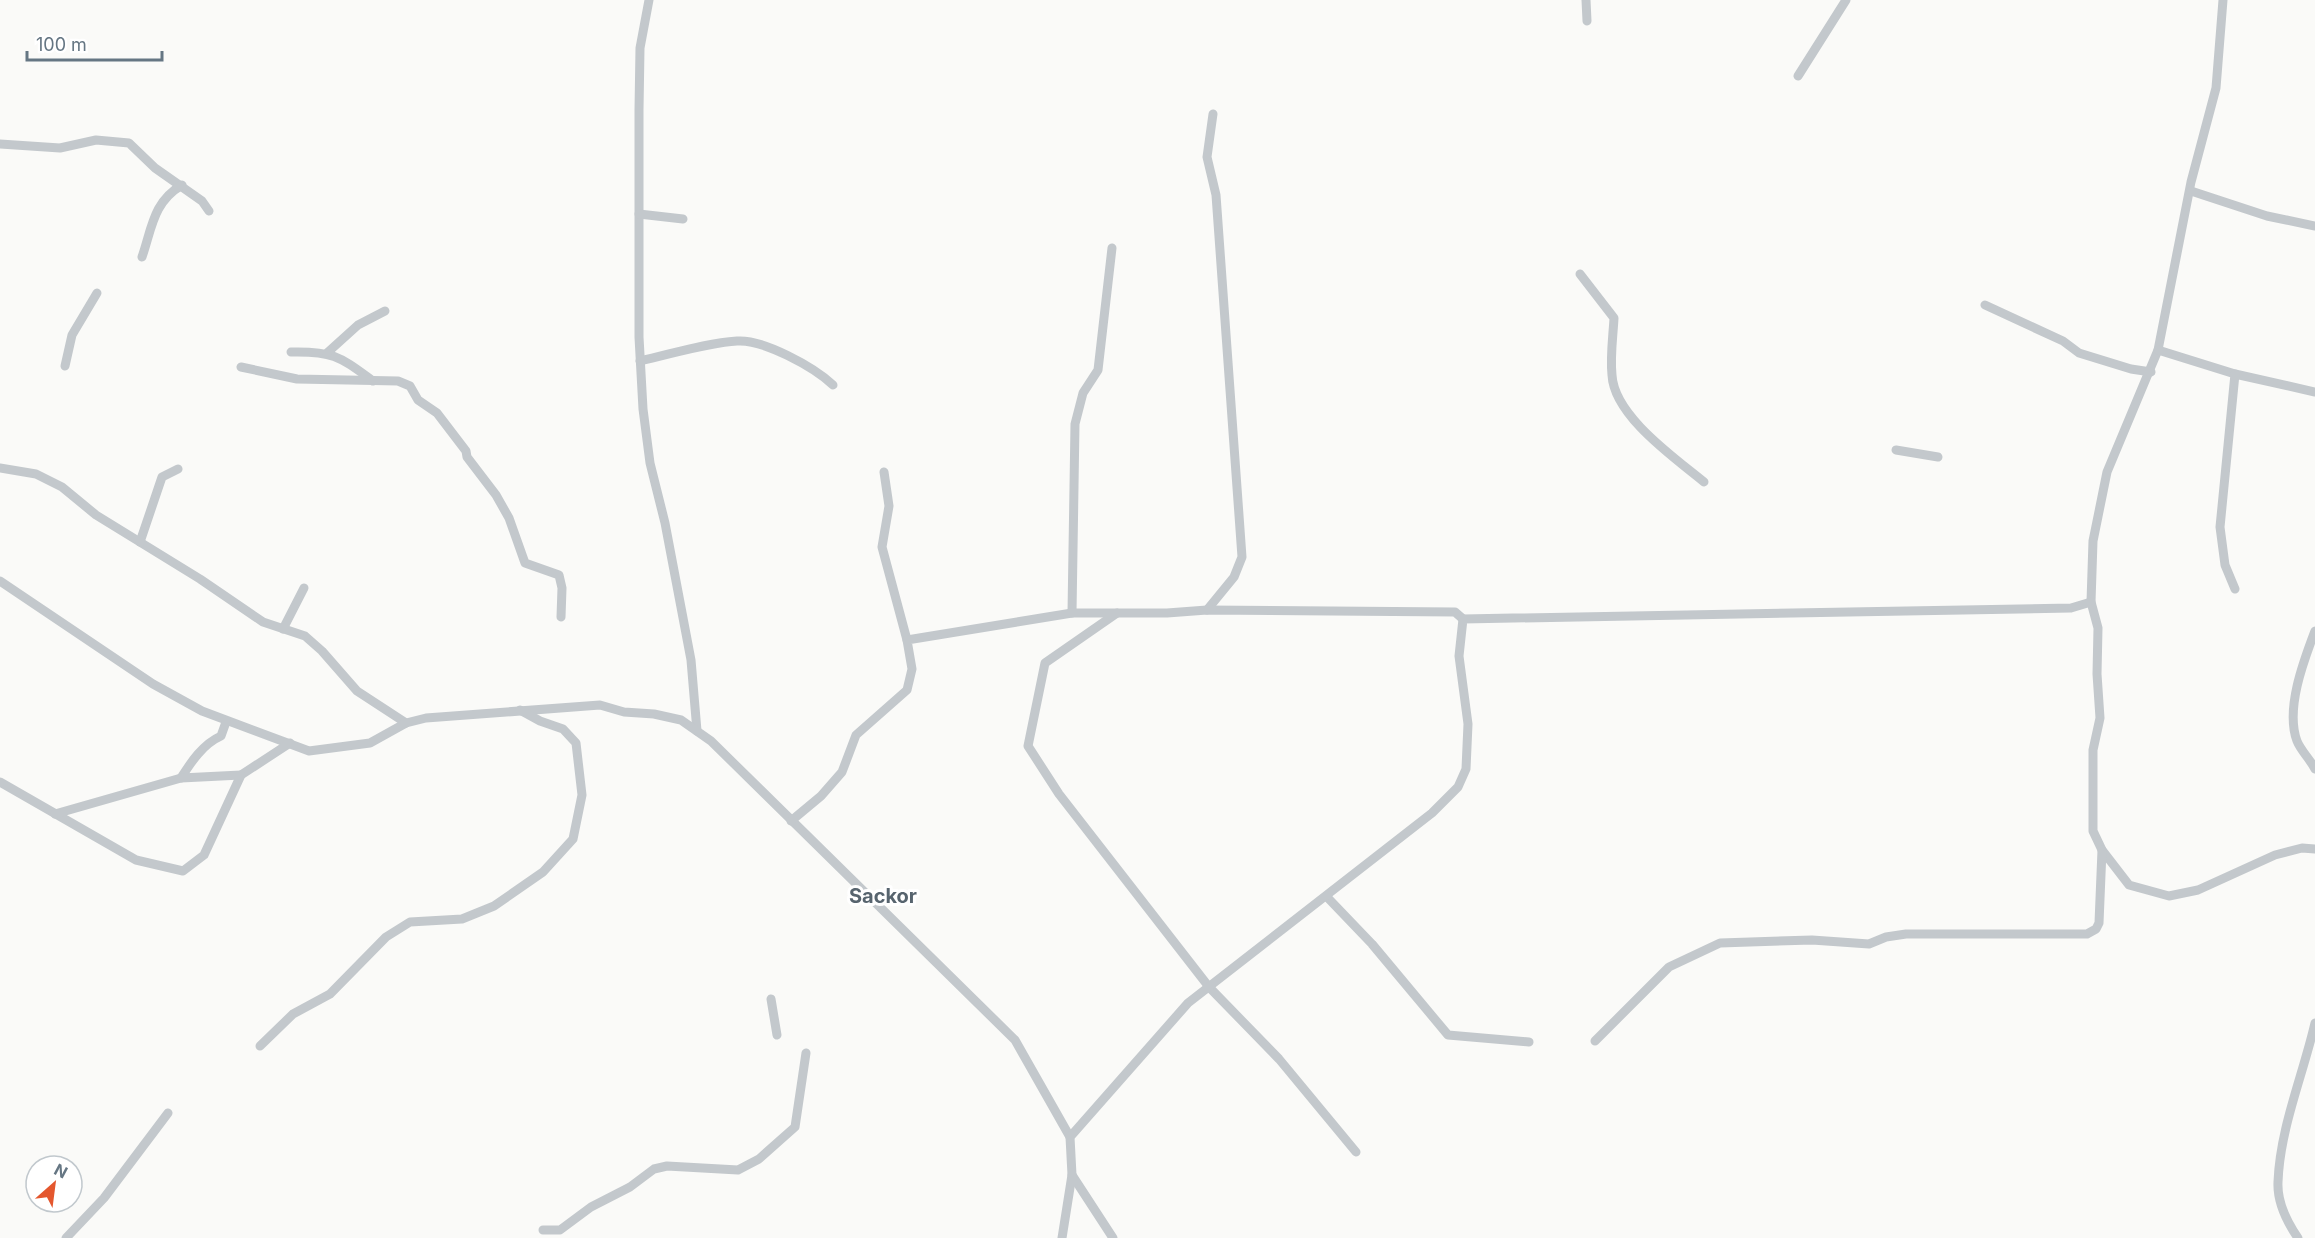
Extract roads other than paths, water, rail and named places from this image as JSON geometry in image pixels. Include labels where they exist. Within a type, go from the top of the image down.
[{"type":"street","points":[[649,0],[640,48],[640,361],[643,409],[650,463],[665,523],[691,660],[697,731]]},
{"type":"street","points":[[1586,0],[1587,21]]},
{"type":"street","points":[[1798,76],[1846,0]]},
{"type":"street","points":[[2223,0],[2216,88],[2191,182],[2158,350],[2151,372],[2107,472],[2093,541],[2091,602],[2098,628],[2097,674],[2100,718],[2093,750],[2093,831],[2102,850],[2129,885],[2169,896],[2198,890],[2275,855],[2302,848],[2315,849]]},
{"type":"street","points":[[1206,610],[1234,577],[1242,557],[1216,195],[1207,157],[1207,136],[1213,114]]},
{"type":"street","points":[[0,144],[60,148],[96,140],[129,143],[155,168],[202,201],[209,211]]},
{"type":"street","points":[[142,257],[160,206],[167,194],[182,185]]},
{"type":"street","points":[[2191,191],[2267,216],[2315,226]]},
{"type":"street","points":[[639,214],[683,219]]},
{"type":"street","points":[[1072,613],[1075,424],[1083,393],[1098,370],[1112,248]]},
{"type":"street","points":[[1580,274],[1614,318],[1611,376],[1618,396],[1649,438],[1704,482]]},
{"type":"street","points":[[65,366],[72,335],[97,293]]},
{"type":"street","points":[[1985,305],[2063,341],[2079,353],[2131,369],[2151,372]]},
{"type":"street","points":[[327,353],[358,325],[385,311]]},
{"type":"street","points":[[640,361],[739,340],[782,352],[820,372],[833,385]]},
{"type":"street","points":[[2158,350],[2235,374],[2315,392]]},
{"type":"street","points":[[291,352],[327,353],[341,357],[374,381]]},
{"type":"street","points":[[241,367],[297,379],[398,381],[410,386],[418,400],[437,413],[496,495],[509,518],[525,563],[559,574],[562,588],[561,617]]},
{"type":"street","points":[[2235,374],[2220,527],[2225,566],[2235,589]]},
{"type":"street","points":[[1896,450],[1938,457]]},
{"type":"street","points":[[0,468],[36,474],[62,487],[96,515],[262,622],[305,636],[322,651],[357,691],[406,723]]},
{"type":"street","points":[[140,542],[162,477],[178,469]]},
{"type":"street","points":[[791,821],[821,796],[842,772],[856,735],[908,690],[912,669],[907,640],[882,547],[889,506],[884,472]]},
{"type":"street","points":[[0,581],[153,684],[226,722],[309,751],[329,751],[370,744],[406,723],[426,718],[520,710],[600,705],[624,712],[654,714],[681,720],[711,741],[1015,1040],[1070,1137],[1072,1175],[1062,1238]]},
{"type":"street","points":[[283,629],[304,588]]},
{"type":"street","points":[[907,640],[1072,613],[1167,614],[1206,610],[1455,612],[1464,619],[2071,608],[2091,602]]},
{"type":"street","points":[[1743,614],[1746,604]]},
{"type":"street","points":[[1117,613],[1045,663],[1028,746],[1059,794],[1209,987],[1279,1059],[1356,1152]]},
{"type":"street","points":[[1070,1137],[1188,1003],[1432,813],[1458,787],[1466,769],[1468,723],[1459,656],[1464,619]]},
{"type":"street","points":[[2315,631],[2302,665],[2293,718],[2297,741],[2315,769]]},
{"type":"street","points":[[260,1046],[293,1014],[330,994],[386,937],[410,922],[462,919],[494,906],[543,872],[573,839],[582,795],[576,743],[563,729],[540,722],[520,710]]},
{"type":"street","points":[[181,778],[212,740],[222,736],[226,722]]},
{"type":"street","points":[[265,759],[273,739]]},
{"type":"street","points":[[0,782],[136,860],[183,871],[204,855],[242,775],[290,743]]},
{"type":"street","points":[[56,814],[181,778],[242,775]]},
{"type":"street","points":[[1595,1041],[1669,967],[1720,943],[1812,940],[1869,944],[1886,937],[1906,934],[2087,934],[2096,929],[2099,923],[2102,850]]},
{"type":"street","points":[[1327,897],[1372,944],[1448,1035],[1528,1042]]},
{"type":"street","points":[[771,999],[777,1035]]},
{"type":"street","points":[[2298,1238],[2286,1220],[2277,1184],[2289,1117],[2315,1023]]},
{"type":"street","points":[[543,1230],[560,1230],[591,1207],[630,1187],[654,1169],[667,1166],[738,1170],[759,1160],[795,1127],[806,1053]]},
{"type":"street","points":[[66,1238],[104,1198],[168,1113]]},
{"type":"street","points":[[1072,1175],[1113,1238]]},
{"type":"district","name":"Sackor","points":[[883,896]]}]
